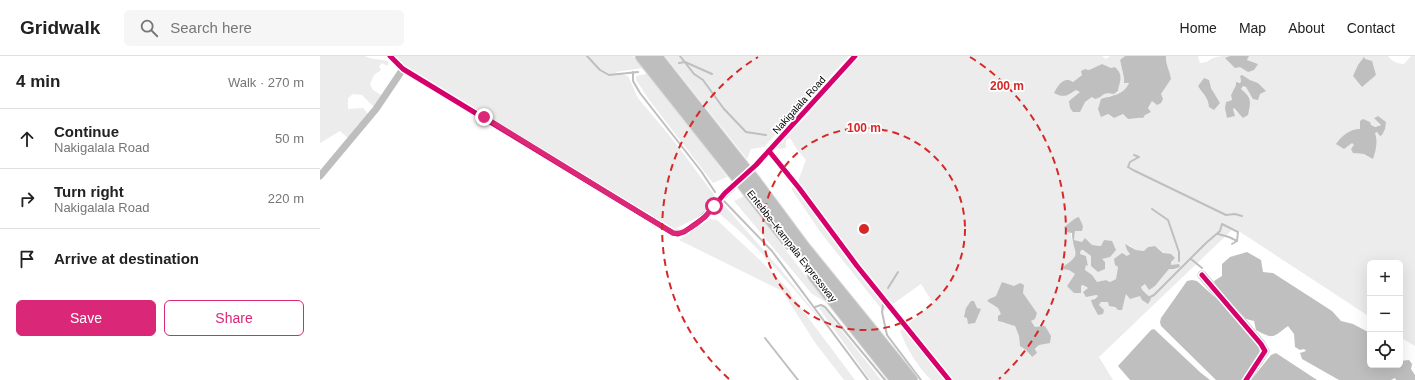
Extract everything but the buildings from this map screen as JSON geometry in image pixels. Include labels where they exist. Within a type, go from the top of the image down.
[{"type":"highway","name":"Entebbe–Kampala Expressway","points":[[642,56],[750,184],[897,380]]},
{"type":"highway","name":"Entebbe–Kampala Expressway","points":[[655,56],[737,168]]},
{"type":"highway","points":[[750,184],[911,380]]},
{"type":"street","points":[[390,56],[404,69],[673,233],[678,234],[684,232],[705,217],[718,201],[732,188]]},
{"type":"street","name":"Nakigalala Road","points":[[756,165],[855,56]]},
{"type":"street","points":[[320,176],[376,109],[404,69]]},
{"type":"street","points":[[769,151],[799,188],[857,266],[949,380]]},
{"type":"street","points":[[1202,275],[1261,344],[1265,351],[1246,380]]},
{"type":"shaded area","points":[[320,56],[365,56],[388,61],[388,66],[382,63],[379,66],[381,70],[374,75],[370,84],[373,90],[383,96],[375,108],[362,95],[353,94],[348,98],[348,109],[363,108],[369,115],[349,139],[340,131],[320,143]]},
{"type":"shaded area","points":[[391,56],[633,56],[643,68],[615,72],[628,76],[638,98],[674,141],[715,196],[702,215],[675,229],[591,181],[529,141],[467,104],[404,69]]},
{"type":"shaded area","points":[[665,56],[849,56],[764,147],[751,149],[747,159]]},
{"type":"shaded area","points":[[859,56],[1102,56],[1106,59],[1110,56],[1125,56],[1120,61],[1124,83],[1129,83],[1128,86],[1121,93],[1109,96],[1100,104],[1098,109],[1114,118],[1123,114],[1128,119],[1133,119],[1151,112],[1148,108],[1152,101],[1161,94],[1171,79],[1166,56],[1198,56],[1200,63],[1207,62],[1217,57],[1230,56],[1226,58],[1238,66],[1243,66],[1258,64],[1247,60],[1249,56],[1388,56],[1395,62],[1404,64],[1411,56],[1415,56],[1415,346],[1403,339],[1403,260],[1367,260],[1367,315],[1234,228],[1099,357],[1113,380],[931,380],[913,357],[900,331],[933,303],[921,284],[883,311],[821,233],[792,190],[798,181],[806,160],[790,138],[786,140],[786,148],[779,149],[777,145],[808,115]],"holes":[[[1102,64],[1111,68],[1121,76],[1118,92],[1114,94],[1105,93],[1099,98],[1092,97],[1085,102],[1069,101],[1081,92],[1076,90],[1069,95],[1070,80],[1073,82],[1082,75],[1085,69],[1089,70]],[[1240,76],[1258,83],[1265,91],[1260,94],[1243,86],[1241,89],[1237,113],[1234,108],[1234,116],[1227,118],[1226,102],[1232,100],[1231,95],[1236,85],[1241,81]],[[1204,78],[1220,103],[1207,98],[1198,86]],[[1377,116],[1386,122],[1375,133],[1364,154],[1353,153],[1355,145],[1352,143],[1360,129],[1371,125],[1375,127],[1381,124],[1374,118]],[[1079,217],[1083,226],[1075,231],[1074,240],[1091,245],[1102,246],[1104,240],[1102,259],[1091,265],[1091,256],[1083,250],[1081,250],[1080,254],[1086,256],[1088,265],[1086,265],[1085,271],[1092,275],[1097,283],[1106,280],[1110,282],[1116,279],[1118,267],[1130,254],[1129,245],[1136,250],[1145,251],[1148,247],[1155,246],[1163,252],[1171,266],[1180,267],[1169,269],[1155,286],[1149,289],[1145,284],[1141,287],[1144,293],[1150,297],[1126,294],[1125,299],[1118,310],[1108,302],[1101,302],[1099,305],[1103,313],[1098,315],[1093,306],[1092,300],[1098,297],[1083,285],[1067,286],[1075,274],[1069,270],[1061,269],[1071,261],[1076,253],[1071,233],[1072,223]],[[1014,286],[1023,293],[1037,313],[1031,321],[1035,327],[1039,345],[1031,357],[1026,350],[1020,346],[1019,336],[1015,326],[1009,325],[998,308],[987,301],[996,296],[1001,287]]]},
{"type":"shaded area","points":[[1125,56],[1166,56],[1171,79],[1161,94],[1163,99],[1161,103],[1157,105],[1152,101],[1148,108],[1151,112],[1143,118],[1128,119],[1123,114],[1114,118],[1108,114],[1101,117],[1098,109],[1101,99],[1120,93],[1129,83],[1124,83],[1120,60]]},
{"type":"shaded area","points":[[1230,56],[1249,56],[1247,60],[1258,64],[1254,70],[1248,72],[1240,67],[1235,68],[1225,58]]},
{"type":"shaded area","points":[[1364,57],[1365,59],[1372,61],[1376,75],[1362,87],[1353,76]]},
{"type":"shaded area","points":[[1102,64],[1111,68],[1115,67],[1120,73],[1121,78],[1118,91],[1114,94],[1107,93],[1095,99],[1092,97],[1085,102],[1080,112],[1073,112],[1070,108],[1069,101],[1080,92],[1076,90],[1063,96],[1054,93],[1059,84],[1062,82],[1070,80],[1073,82],[1082,75],[1081,71],[1085,69],[1089,70]]},
{"type":"shaded area","points":[[651,73],[727,177],[713,183],[650,101],[636,80],[636,76]]},
{"type":"shaded area","points":[[1242,75],[1258,83],[1266,91],[1260,94],[1258,100],[1253,99],[1246,87],[1243,86],[1241,89],[1250,100],[1248,115],[1243,118],[1234,108],[1235,116],[1227,118],[1225,108],[1226,102],[1232,100],[1231,95],[1236,82],[1240,83],[1240,76]]},
{"type":"shaded area","points":[[1204,78],[1209,80],[1211,88],[1220,103],[1214,110],[1209,107],[1206,98],[1198,86]]},
{"type":"shaded area","points":[[1378,116],[1386,122],[1382,135],[1380,136],[1377,132],[1375,133],[1376,146],[1373,159],[1364,154],[1353,153],[1351,149],[1354,145],[1352,143],[1344,149],[1336,144],[1341,138],[1352,130],[1360,129],[1360,121],[1363,119],[1370,122],[1371,125],[1375,127],[1381,125],[1374,118]]},
{"type":"shaded area","points":[[744,196],[826,302],[812,294],[734,201]]},
{"type":"shaded area","points":[[719,205],[724,205],[782,271],[826,326],[759,251],[731,223],[716,211]]},
{"type":"shaded area","points":[[1079,217],[1083,226],[1082,231],[1075,231],[1074,240],[1082,242],[1085,238],[1092,245],[1101,246],[1104,240],[1112,241],[1116,250],[1110,257],[1102,259],[1105,262],[1105,269],[1098,272],[1091,266],[1091,256],[1081,250],[1080,254],[1086,256],[1088,266],[1086,265],[1085,270],[1092,275],[1097,282],[1106,280],[1110,282],[1116,279],[1118,267],[1115,265],[1114,259],[1122,253],[1127,256],[1130,254],[1125,244],[1136,250],[1144,251],[1148,247],[1155,246],[1163,253],[1171,254],[1175,258],[1171,262],[1171,265],[1179,264],[1180,267],[1169,269],[1155,286],[1149,290],[1145,284],[1141,287],[1151,299],[1148,304],[1142,300],[1140,296],[1130,299],[1126,294],[1122,310],[1109,306],[1108,302],[1101,302],[1099,305],[1104,310],[1103,314],[1098,315],[1091,300],[1098,296],[1086,297],[1083,292],[1088,288],[1083,285],[1081,286],[1081,293],[1074,293],[1067,286],[1075,274],[1069,270],[1061,269],[1073,259],[1076,252],[1072,233],[1067,232],[1064,227]]},
{"type":"shaded area","points":[[710,219],[717,220],[761,261],[789,290],[855,380],[844,380],[816,344],[782,291],[679,240]]},
{"type":"shaded area","points":[[1247,252],[1261,260],[1263,272],[1273,273],[1332,311],[1341,321],[1353,324],[1367,331],[1367,368],[1403,368],[1403,361],[1409,360],[1412,364],[1411,369],[1415,375],[1415,380],[1396,380],[1395,378],[1391,380],[1339,380],[1302,359],[1300,353],[1306,351],[1295,347],[1294,334],[1288,326],[1273,336],[1266,335],[1256,330],[1254,321],[1246,319],[1215,285],[1214,281],[1222,276],[1222,264],[1230,257]]},
{"type":"shaded area","points":[[1187,281],[1197,281],[1230,311],[1259,348],[1256,361],[1241,380],[1216,380],[1161,326],[1161,318]]},
{"type":"shaded area","points":[[1002,282],[1014,286],[1020,283],[1024,285],[1023,293],[1037,313],[1035,319],[1031,321],[1035,327],[1045,326],[1051,336],[1050,343],[1039,345],[1035,349],[1037,353],[1032,357],[1020,346],[1019,336],[1015,326],[998,321],[998,316],[1001,314],[998,308],[987,301],[996,296]]},
{"type":"shaded area","points":[[971,301],[974,301],[977,308],[981,309],[975,323],[968,324],[967,318],[964,317],[966,308]]},
{"type":"shaded area","points":[[819,308],[824,308],[881,380],[870,380]]},
{"type":"shaded area","points":[[1154,329],[1210,380],[1130,380],[1118,366],[1151,330]]},
{"type":"shaded area","points":[[1276,353],[1317,380],[1251,380],[1271,355]]},
{"type":"waterway","points":[[587,56],[600,70],[609,75],[638,72]]},
{"type":"waterway","points":[[680,56],[694,74],[703,80],[724,109],[746,132],[766,135]]},
{"type":"waterway","points":[[679,63],[685,62],[712,74]]},
{"type":"waterway","points":[[633,72],[633,81],[640,93],[701,171],[715,192]]},
{"type":"waterway","points":[[1134,155],[1139,157],[1130,162],[1128,167],[1133,170],[1226,215],[1235,214],[1242,216]]},
{"type":"waterway","points":[[724,201],[772,251],[868,380]]},
{"type":"waterway","points":[[1152,209],[1168,220],[1179,252],[1179,261]]},
{"type":"waterway","points":[[1150,297],[1154,295],[1220,231],[1222,224],[1238,232],[1237,241]]},
{"type":"waterway","points":[[1218,234],[1237,241],[1232,244]]},
{"type":"waterway","points":[[1191,259],[1202,268]]},
{"type":"waterway","points":[[888,288],[898,272]]},
{"type":"waterway","points":[[815,307],[821,305],[825,307],[885,380]]},
{"type":"waterway","points":[[883,305],[882,312],[887,335],[921,380]]},
{"type":"waterway","points":[[765,338],[798,380]]},
{"type":"cycle path","points":[[390,56],[403,69],[673,233],[678,234],[684,232],[705,217],[725,193],[756,165],[855,56]]},
{"type":"cycle path","points":[[769,151],[799,188],[857,266],[949,380]]},
{"type":"cycle path","points":[[1202,275],[1261,344],[1265,351],[1246,380]]},
{"type":"route","points":[[484,117],[673,233],[678,234],[684,232],[705,217],[714,206]]}]
